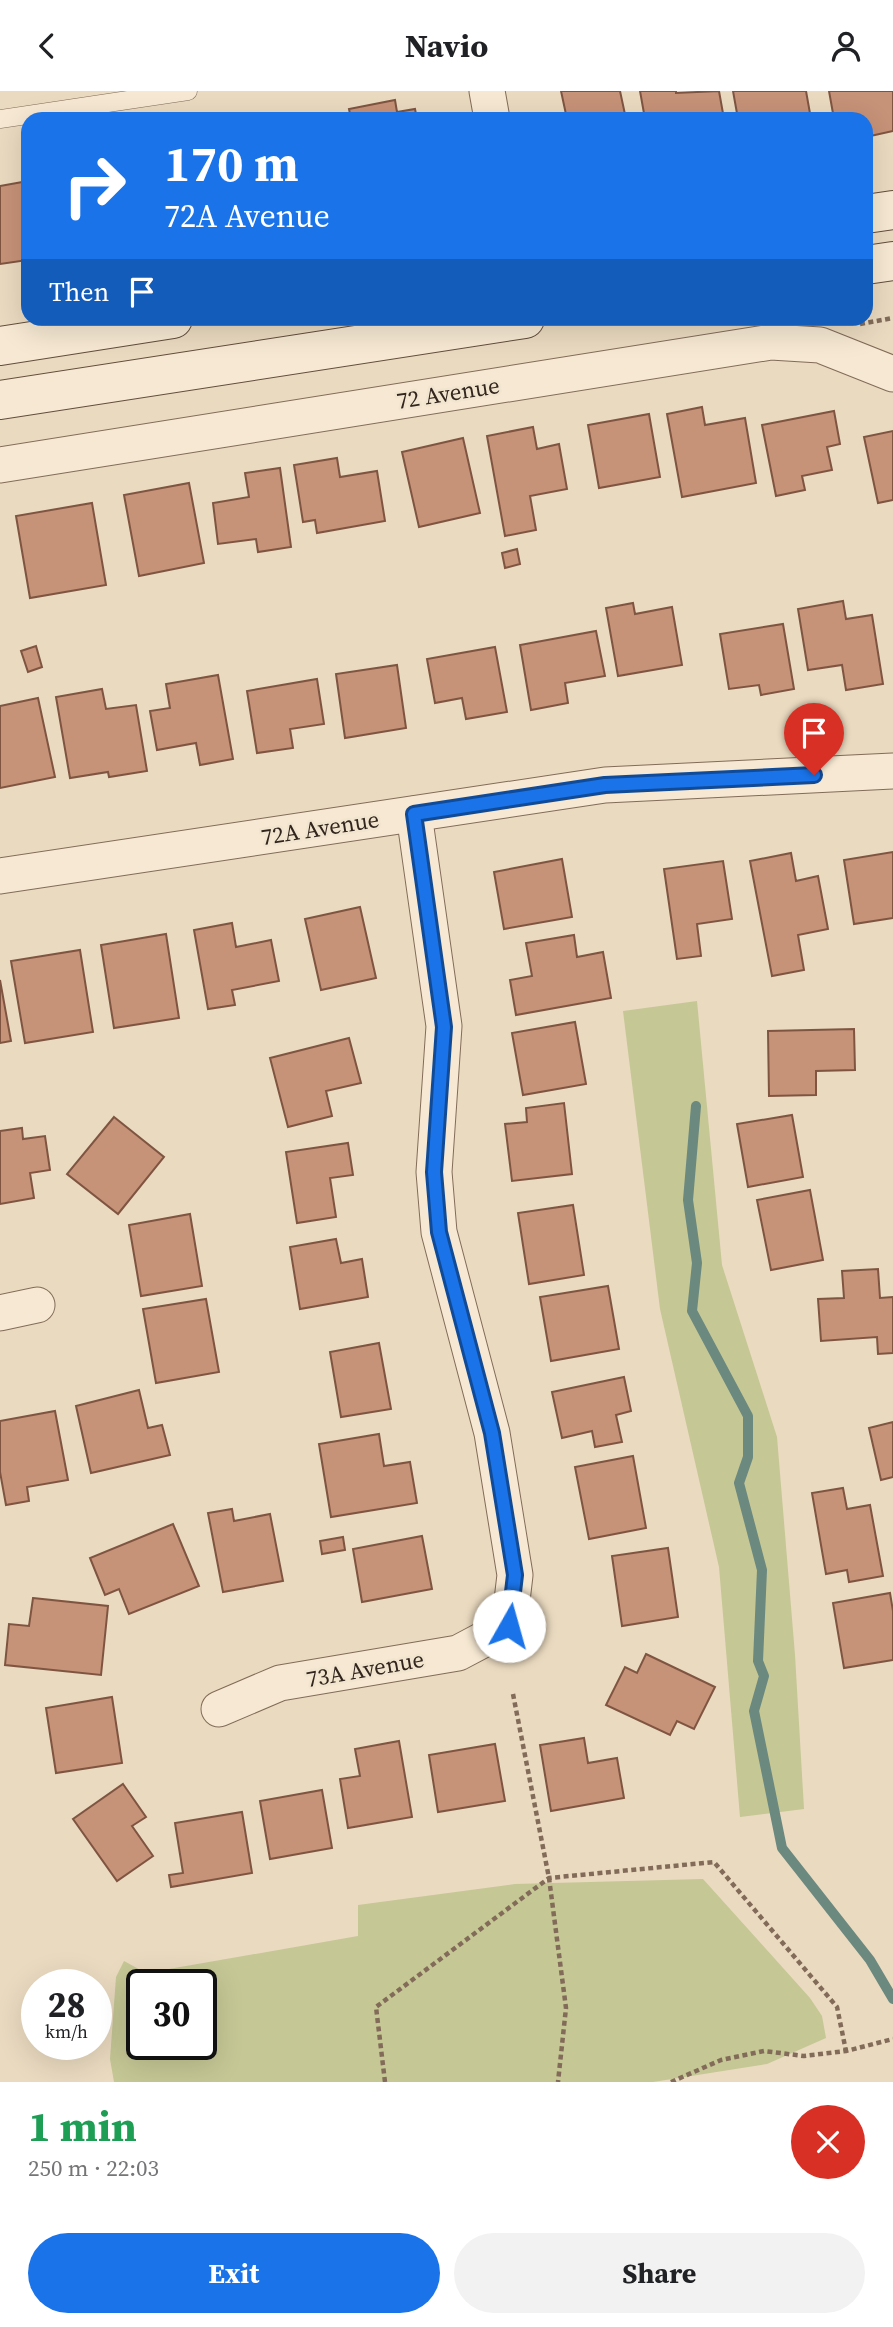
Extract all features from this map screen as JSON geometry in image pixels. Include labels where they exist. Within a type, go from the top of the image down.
[{"type":"main road","points":[[873,213],[893,210]]},
{"type":"main road","points":[[873,264],[893,261]]},
{"type":"main road","points":[[0,346],[128,326]]},
{"type":"main road","points":[[0,400],[480,326]]},
{"type":"street","points":[[487,91],[491,112]]},
{"type":"street","name":"72 Avenue","points":[[0,465],[771,342],[820,345],[893,374]]},
{"type":"street","name":"72A Avenue","points":[[0,876],[605,785],[893,771]]},
{"type":"street","name":"73A Avenue","points":[[219,1709],[280,1683],[458,1653],[517,1634],[515,1575],[492,1433],[439,1232],[434,1172],[444,1027],[414,814]]},
{"type":"street","points":[[0,1313],[37,1305]]},
{"type":"lane","points":[[47,112],[188,91]]},
{"type":"lane","points":[[0,119],[21,116]]},
{"type":"path","points":[[513,1694],[549,1878],[566,2008],[558,2082]]},
{"type":"path","points":[[385,2082],[376,2007],[549,1878],[714,1862],[837,2007],[846,2052]]},
{"type":"path","points":[[671,2082],[721,2060],[764,2051],[804,2056],[846,2052],[893,2039]]},
{"type":"green space","points":[[697,1001],[722,1265],[777,1437],[795,1655],[804,1809],[740,1817],[719,1567],[660,1309],[623,1011]]},
{"type":"green space","points":[[703,1879],[810,1998],[822,2016],[826,2038],[767,2064],[653,2082],[114,2082],[110,2060],[116,1977],[124,1961],[139,1969],[126,1969],[126,2060],[217,2060],[217,1969],[169,1969],[358,1936],[358,1905],[515,1884]]},
{"type":"building","points":[[561,91],[620,91],[624,112],[566,112]]},
{"type":"building","points":[[640,91],[719,91],[723,112],[644,112]]},
{"type":"building","points":[[733,91],[806,91],[810,112],[737,112]]},
{"type":"building","points":[[829,91],[893,91],[893,131],[873,135],[873,112],[833,112]]},
{"type":"building","points":[[395,100],[397,112],[350,112],[349,109]]},
{"type":"building","points":[[21,182],[21,261],[0,264],[0,186]]},
{"type":"building","points":[[702,407],[705,425],[745,418],[756,483],[682,497],[667,414]]},
{"type":"building","points":[[834,411],[840,444],[827,447],[832,470],[802,476],[805,490],[776,496],[762,425]]},
{"type":"building","points":[[649,414],[660,477],[599,488],[588,425]]},
{"type":"building","points":[[533,427],[537,449],[559,444],[567,489],[530,496],[536,530],[505,536],[487,436]]},
{"type":"building","points":[[893,431],[893,500],[878,503],[864,437]]},
{"type":"building","points":[[463,438],[480,513],[419,527],[402,452]]},
{"type":"building","points":[[337,458],[340,477],[377,471],[385,521],[317,533],[315,520],[303,522],[294,465]]},
{"type":"building","points":[[280,468],[291,547],[258,552],[256,539],[218,544],[213,503],[249,497],[245,473]]},
{"type":"building","points":[[189,483],[204,563],[139,576],[124,495]]},
{"type":"building","points":[[92,503],[106,585],[30,598],[16,516]]},
{"type":"building","points":[[517,549],[520,564],[505,568],[502,553]]},
{"type":"building","points":[[843,601],[846,619],[872,615],[883,684],[846,690],[842,665],[808,670],[798,609]]},
{"type":"building","points":[[633,603],[635,614],[672,607],[682,665],[618,676],[606,608]]},
{"type":"building","points":[[783,624],[794,689],[761,695],[759,685],[729,689],[720,634]]},
{"type":"building","points":[[596,631],[605,676],[565,683],[568,703],[531,710],[520,645]]},
{"type":"building","points":[[36,646],[42,667],[28,672],[21,651]]},
{"type":"building","points":[[495,647],[507,712],[466,719],[462,698],[435,703],[427,659]]},
{"type":"building","points":[[397,665],[406,728],[345,738],[336,674]]},
{"type":"building","points":[[218,675],[233,759],[200,765],[196,743],[157,750],[150,711],[170,708],[166,684]]},
{"type":"building","points":[[317,679],[324,724],[290,729],[293,748],[257,753],[247,691]]},
{"type":"building","points":[[102,689],[106,709],[136,705],[147,771],[109,777],[108,772],[70,778],[56,697]]},
{"type":"building","points":[[38,698],[55,777],[0,788],[0,706]]},
{"type":"building","points":[[893,852],[893,918],[854,924],[844,860]]},
{"type":"building","points":[[791,853],[796,881],[818,876],[828,929],[798,935],[804,970],[772,976],[750,861]]},
{"type":"building","points":[[562,859],[572,917],[504,929],[494,872]]},
{"type":"building","points":[[723,861],[732,919],[697,924],[701,956],[677,959],[664,869]]},
{"type":"building","points":[[360,907],[376,978],[321,990],[305,919]]},
{"type":"building","points":[[232,923],[236,947],[271,940],[279,981],[232,990],[235,1005],[208,1009],[194,930]]},
{"type":"building","points":[[166,934],[179,1018],[114,1028],[101,945]]},
{"type":"building","points":[[574,935],[577,957],[603,952],[611,998],[516,1015],[510,980],[532,976],[526,943]]},
{"type":"building","points":[[80,950],[93,1032],[25,1043],[11,961]]},
{"type":"building","points":[[0,980],[11,1041],[0,1043]]},
{"type":"building","points":[[575,1022],[586,1084],[523,1095],[512,1033]]},
{"type":"building","points":[[854,1029],[855,1070],[816,1071],[816,1095],[769,1096],[768,1031]]},
{"type":"building","points":[[349,1038],[361,1083],[326,1091],[332,1116],[288,1127],[270,1058]]},
{"type":"building","points":[[564,1103],[572,1174],[512,1181],[505,1124],[527,1122],[526,1108]]},
{"type":"building","points":[[792,1115],[803,1177],[748,1187],[737,1124]]},
{"type":"building","points":[[114,1117],[164,1157],[118,1214],[67,1174]]},
{"type":"building","points":[[22,1128],[23,1139],[45,1136],[50,1170],[30,1173],[34,1198],[0,1204],[0,1131]]},
{"type":"building","points":[[348,1143],[353,1175],[330,1178],[336,1217],[297,1223],[286,1152]]},
{"type":"building","points":[[810,1190],[823,1260],[771,1270],[757,1200]]},
{"type":"building","points":[[573,1205],[584,1275],[529,1284],[518,1213]]},
{"type":"building","points":[[190,1214],[202,1286],[141,1296],[129,1225]]},
{"type":"building","points":[[336,1239],[341,1263],[362,1259],[368,1297],[300,1309],[290,1247]]},
{"type":"building","points":[[878,1269],[880,1298],[893,1297],[893,1353],[878,1354],[877,1337],[821,1341],[818,1299],[844,1298],[842,1271]]},
{"type":"building","points":[[608,1286],[619,1349],[551,1361],[540,1297]]},
{"type":"building","points":[[206,1299],[219,1372],[156,1383],[143,1309]]},
{"type":"building","points":[[379,1343],[391,1409],[341,1417],[330,1352]]},
{"type":"building","points":[[624,1377],[631,1411],[616,1415],[622,1442],[595,1447],[592,1431],[562,1438],[552,1392]]},
{"type":"building","points":[[139,1390],[148,1428],[162,1425],[170,1455],[91,1473],[76,1406]]},
{"type":"building","points":[[55,1411],[68,1480],[27,1487],[29,1501],[6,1505],[0,1472],[0,1421]]},
{"type":"building","points":[[893,1422],[893,1477],[881,1480],[869,1428]]},
{"type":"building","points":[[379,1434],[384,1466],[410,1462],[417,1503],[331,1517],[319,1444]]},
{"type":"building","points":[[633,1456],[646,1528],[589,1539],[575,1467]]},
{"type":"building","points":[[843,1488],[847,1509],[870,1505],[883,1576],[849,1582],[847,1570],[826,1574],[812,1493]]},
{"type":"building","points":[[232,1509],[234,1521],[270,1514],[283,1581],[223,1592],[208,1513]]},
{"type":"building","points":[[173,1524],[199,1586],[129,1614],[119,1589],[105,1595],[90,1558]]},
{"type":"building","points":[[422,1536],[432,1589],[362,1602],[353,1549]]},
{"type":"building","points":[[343,1537],[345,1550],[322,1554],[320,1541]]},
{"type":"building","points":[[668,1548],[678,1617],[622,1626],[612,1556]]},
{"type":"building","points":[[890,1593],[893,1611],[893,1660],[844,1668],[833,1603]]},
{"type":"building","points":[[33,1598],[108,1606],[101,1675],[5,1665],[9,1624],[29,1626]]},
{"type":"building","points":[[646,1654],[715,1687],[694,1729],[677,1721],[670,1735],[606,1705],[625,1667],[637,1673]]},
{"type":"building","points":[[112,1697],[122,1763],[56,1773],[46,1708]]},
{"type":"building","points":[[584,1738],[588,1763],[617,1758],[624,1798],[551,1811],[540,1745]]},
{"type":"building","points":[[399,1741],[412,1817],[348,1828],[340,1779],[360,1776],[355,1749]]},
{"type":"building","points":[[495,1744],[505,1801],[438,1812],[429,1755]]},
{"type":"building","points":[[123,1784],[146,1817],[132,1826],[153,1856],[117,1881],[73,1819]]},
{"type":"building","points":[[322,1790],[332,1848],[270,1859],[260,1801]]},
{"type":"building","points":[[242,1812],[252,1873],[171,1887],[169,1875],[183,1873],[175,1823]]},
{"type":"waterway","points":[[696,1106],[688,1200],[697,1263],[692,1311],[748,1416],[748,1457],[739,1483],[762,1570],[758,1661],[764,1676],[754,1711],[782,1848],[870,1960],[893,1999]]},
{"type":"route","points":[[509,1626],[515,1575],[492,1433],[439,1232],[434,1172],[444,1027],[414,814],[605,785],[814,775]]}]
